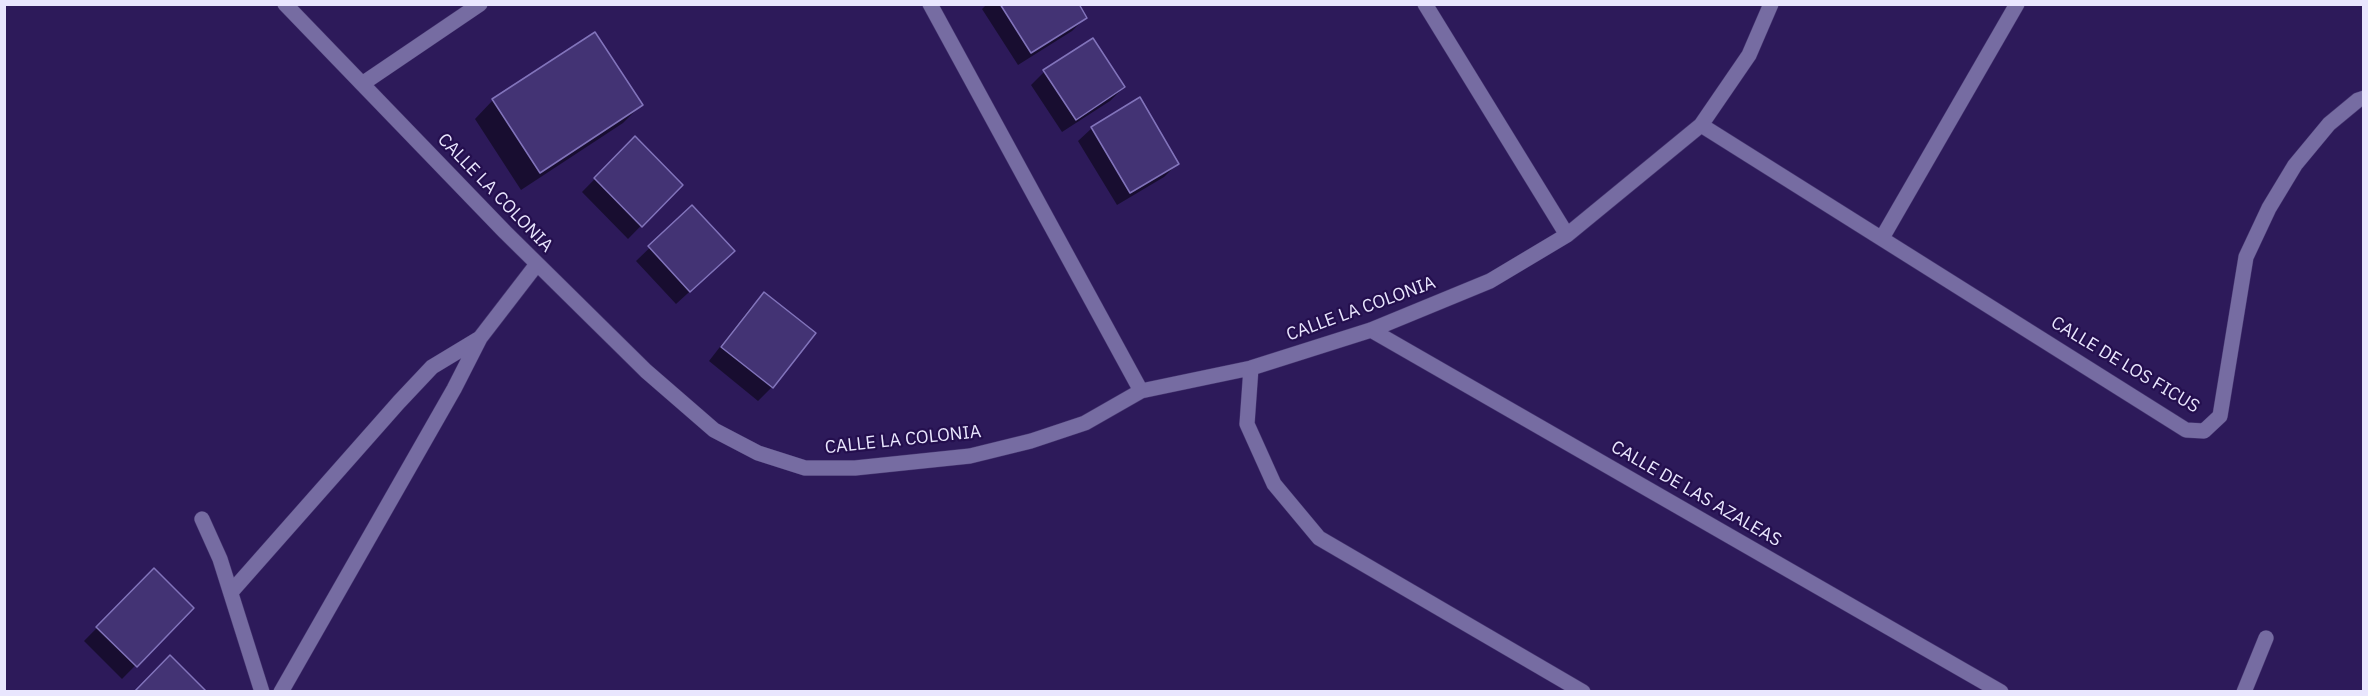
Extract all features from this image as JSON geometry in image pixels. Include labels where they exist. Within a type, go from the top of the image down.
[{"type":"street","name":"CALLE LA COLONIA","points":[[285,4],[537,264],[646,371],[714,430],[758,453],[805,468],[855,468],[970,456],[1031,441],[1085,423],[1141,391],[1251,368],[1371,330],[1490,281],[1567,235],[1701,125],[1749,55],[1771,4]]},
{"type":"street","points":[[362,84],[480,4]]},
{"type":"street","points":[[930,4],[1141,391]]},
{"type":"street","points":[[1425,4],[1567,235]]},
{"type":"street","points":[[1882,238],[2018,4]]},
{"type":"street","name":"CALLE DE LOS FICUS","points":[[1701,125],[2186,430],[2204,430],[2220,416],[2246,257],[2269,208],[2295,165],[2329,124],[2358,100],[2364,98]]},
{"type":"street","points":[[280,692],[454,389],[480,338],[537,264]]},
{"type":"street","name":"CALLE DE LAS AZALEAS","points":[[1371,330],[2001,692]]},
{"type":"street","points":[[232,591],[432,367],[480,338]]},
{"type":"street","points":[[1251,368],[1247,424],[1274,484],[1319,538],[1583,692]]},
{"type":"street","points":[[202,519],[232,591],[262,692]]},
{"type":"street","points":[[2244,692],[2266,638]]},
{"type":"building","points":[[1000,4],[1079,4],[1087,18],[1031,53]]},
{"type":"building","points":[[595,32],[643,105],[540,173],[492,99]]},
{"type":"building","points":[[1093,38],[1125,87],[1076,120],[1043,70]]},
{"type":"building","points":[[1140,97],[1179,164],[1130,193],[1091,127]]},
{"type":"building","points":[[635,136],[683,185],[642,227],[594,178]]},
{"type":"building","points":[[692,205],[735,251],[690,292],[648,246]]},
{"type":"building","points":[[764,292],[816,333],[773,388],[721,347]]},
{"type":"building","points":[[154,568],[194,608],[137,667],[96,627]]},
{"type":"building","points":[[170,655],[207,692],[134,692]]}]
